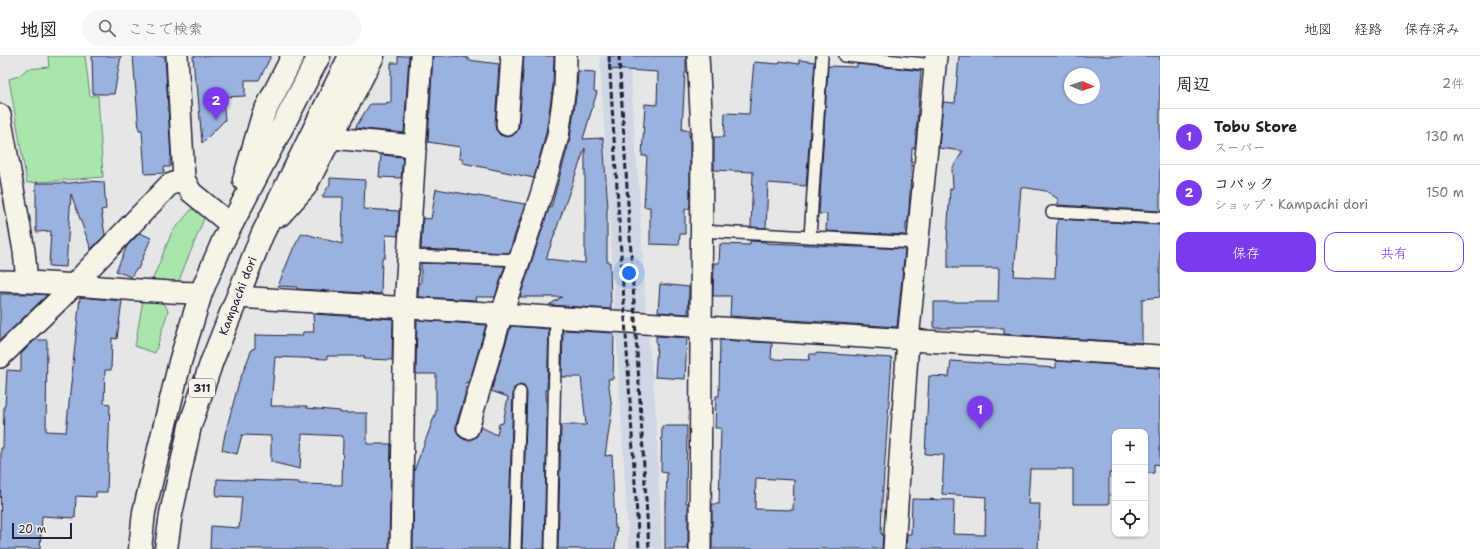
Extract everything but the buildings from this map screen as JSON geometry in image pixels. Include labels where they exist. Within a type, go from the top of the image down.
[{"type":"main road","points":[[227,233],[263,116],[293,56]]},
{"type":"main road","name":"311","points":[[140,549],[144,512],[180,362],[201,293],[227,233],[319,56]]},
{"type":"main road","name":"Kampachi dori","points":[[166,549],[171,514],[190,426],[212,361],[262,235],[350,56]]},
{"type":"main road","points":[[262,235],[305,187],[332,138],[373,56]]},
{"type":"street","points":[[177,56],[184,179],[191,192],[227,233]]},
{"type":"street","points":[[401,549],[405,307],[421,56]]},
{"type":"street","points":[[507,125],[511,56]]},
{"type":"street","points":[[468,428],[502,313],[542,192],[558,136],[565,87],[566,56]]},
{"type":"street","points":[[698,56],[702,130],[700,549]]},
{"type":"street","points":[[894,549],[908,340],[936,61]]},
{"type":"street","points":[[0,115],[24,251],[27,281]]},
{"type":"street","points":[[332,138],[416,146]]},
{"type":"street","points":[[0,357],[74,284],[169,185],[184,179]]},
{"type":"street","points":[[0,281],[27,281],[168,292],[201,293]]},
{"type":"street","points":[[238,297],[1160,356]]},
{"type":"lane","points":[[810,237],[822,56]]},
{"type":"lane","points":[[845,56],[936,61]]},
{"type":"lane","points":[[1052,212],[1160,218]]},
{"type":"lane","points":[[701,231],[918,243]]},
{"type":"lane","points":[[408,256],[519,260]]},
{"type":"lane","points":[[551,549],[556,317]]},
{"type":"lane","points":[[515,549],[520,392]]},
{"type":"shaded area","points":[[600,56],[629,56],[646,315],[655,400],[662,549],[629,549]]},
{"type":"green space","points":[[48,56],[85,56],[90,96],[98,96],[103,177],[27,183],[9,79],[19,76],[27,69],[49,67]]},
{"type":"green space","points":[[192,209],[201,212],[204,217],[179,280],[176,283],[152,281],[172,232]]},
{"type":"green space","points":[[143,300],[161,303],[168,311],[155,353],[135,346]]},
{"type":"railway","points":[[609,56],[639,549]]},
{"type":"railway","points":[[619,56],[649,549]]},
{"type":"place","name":"コバック","points":[[216,120]]},
{"type":"place","name":"Tobu Store","points":[[980,429]]}]
